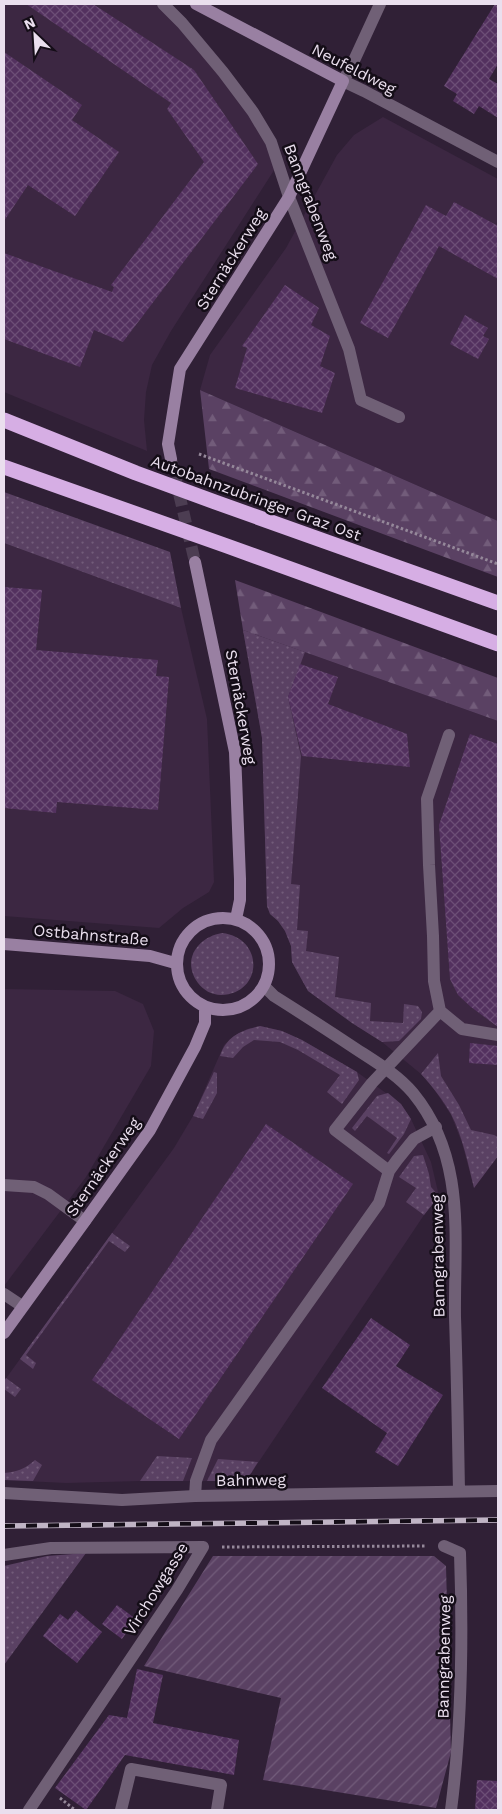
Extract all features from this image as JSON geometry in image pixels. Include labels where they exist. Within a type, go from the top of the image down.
[{"type":"highway","name":"Autobahnzubringer Graz Ost","points":[[4,420],[136,473],[498,603]]},
{"type":"highway","points":[[4,467],[498,644]]},
{"type":"street","name":"Banngrabenweg","points":[[164,4],[194,37],[253,112],[271,142],[289,197],[349,349],[361,400],[399,417]]},
{"type":"street","name":"Neufeldweg","points":[[196,4],[498,162]]},
{"type":"street","points":[[343,81],[380,4]]},
{"type":"street","name":"Sternäckerweg","points":[[171,459],[168,444],[180,369],[289,197],[343,81]]},
{"type":"street","name":"Sternäckerweg","points":[[195,562],[235,752],[240,879],[240,900],[236,919]]},
{"type":"street","points":[[450,734],[428,799],[428,865],[434,936],[434,981],[440,1011],[462,1029],[498,1035]]},
{"type":"street","points":[[214,918],[236,919],[251,926],[262,938],[268,954],[269,970],[264,986],[249,1003],[228,1010],[206,1008],[183,990],[175,963],[180,942],[194,926],[214,918]]},
{"type":"street","name":"Ostbahnstraße","points":[[4,944],[150,956],[175,963]]},
{"type":"street","name":"Banngrabenweg","points":[[264,986],[274,996],[404,1083],[414,1094],[436,1127],[450,1166],[456,1217],[455,1315],[459,1491]]},
{"type":"street","name":"Sternäckerweg","points":[[4,1332],[150,1130],[195,1046],[205,1023],[206,1008]]},
{"type":"street","points":[[388,1171],[335,1130],[372,1083],[440,1011]]},
{"type":"street","points":[[195,1496],[196,1481],[211,1440],[379,1203],[388,1171],[414,1139],[436,1127]]},
{"type":"street","points":[[4,1185],[34,1187],[48,1194],[85,1221]]},
{"type":"street","points":[[4,1294],[22,1306]]},
{"type":"street","name":"Bahnweg","points":[[4,1494],[122,1500],[195,1496],[498,1491]]},
{"type":"street","name":"Banngrabenweg","points":[[444,1546],[460,1553],[462,1622],[461,1701],[451,1810]]},
{"type":"street","name":"Virchowgasse","points":[[4,1555],[52,1548],[204,1547]]},
{"type":"street","name":"Virchowgasse","points":[[29,1810],[204,1547]]},
{"type":"street","points":[[121,1810],[131,1770],[221,1785],[217,1810]]},
{"type":"path","points":[[198,454],[498,564]]},
{"type":"path","points":[[204,1547],[444,1546]]},
{"type":"shaded area","points":[[4,4],[154,4],[172,12],[253,112],[278,164],[171,331],[152,365],[146,392],[144,420],[147,451],[4,392]]},
{"type":"shaded area","points":[[383,117],[498,179],[498,521],[200,390],[210,355],[286,248],[337,155],[354,135]]},
{"type":"shaded area","points":[[4,543],[181,608],[207,719],[214,882],[209,892],[183,908],[159,928],[4,916]]},
{"type":"shaded area","points":[[243,630],[498,721],[498,1156],[474,1188],[462,1143],[451,1115],[434,1089],[421,1074],[382,1042],[308,991],[292,962],[291,946],[285,931],[270,914],[267,906],[262,738]]},
{"type":"shaded area","points":[[4,989],[115,991],[143,1004],[154,1031],[151,1066],[86,1177],[4,1286]]},
{"type":"shaded area","points":[[260,1026],[282,1031],[302,1040],[357,1072],[401,1104],[411,1119],[431,1162],[439,1196],[424,1215],[246,1481],[66,1483],[4,1480],[4,1381],[174,1148],[193,1116],[224,1045],[234,1036],[247,1029]]},
{"type":"green space","points":[[200,390],[498,521],[498,577],[209,469]]},
{"type":"green space","points":[[4,492],[170,552],[181,608],[4,543]]},
{"type":"green space","points":[[235,580],[498,678],[498,721],[243,630]]},
{"type":"green space","points":[[243,630],[305,652],[288,697],[301,756],[291,884],[300,885],[297,930],[308,931],[306,951],[339,957],[335,997],[371,1003],[370,1021],[403,1023],[404,1004],[418,1006],[422,1012],[421,1019],[399,1041],[382,1042],[308,991],[292,962],[291,946],[285,931],[270,914],[267,906],[262,738]]},
{"type":"green space","points":[[222,933],[236,937],[246,945],[252,955],[253,966],[251,976],[245,986],[235,992],[218,995],[200,986],[191,966],[192,958],[199,945],[213,935]]},
{"type":"green space","points":[[260,1026],[282,1031],[302,1040],[357,1072],[359,1080],[342,1104],[327,1092],[340,1075],[298,1050],[280,1042],[254,1040],[243,1047],[233,1058],[220,1056],[226,1044],[235,1035]]},
{"type":"green space","points":[[438,1053],[441,1076],[459,1105],[471,1130],[498,1137],[498,1156],[474,1188],[465,1151],[451,1114],[441,1098],[421,1074]]},
{"type":"green space","points":[[214,1072],[217,1073],[217,1093],[203,1119],[193,1116]]},
{"type":"green space","points":[[388,1093],[401,1104],[411,1119],[404,1134],[389,1154],[387,1153],[397,1138],[367,1116],[355,1131],[352,1128],[377,1096]]},
{"type":"green space","points":[[423,1155],[431,1187],[439,1196],[424,1215],[406,1202],[416,1188],[399,1177],[414,1156]]},
{"type":"green space","points":[[112,1233],[130,1246],[125,1252],[109,1241],[26,1355],[36,1363],[33,1369],[20,1359]]},
{"type":"green space","points":[[6,1378],[21,1389],[15,1397],[4,1389]]},
{"type":"green space","points":[[157,1456],[192,1458],[183,1481],[140,1481]]},
{"type":"green space","points":[[218,1459],[258,1462],[246,1481],[207,1481]]},
{"type":"green space","points":[[35,1460],[42,1465],[33,1481],[4,1480],[4,1473],[21,1470]]},
{"type":"green space","points":[[86,1553],[4,1665],[4,1566],[47,1556]]},
{"type":"green space","points":[[213,1556],[434,1556],[446,1566],[451,1752],[436,1808],[263,1780],[281,1698],[144,1666]]},
{"type":"building","points":[[26,4],[93,4],[194,70],[258,164],[123,342],[94,330],[80,367],[4,339],[4,253],[112,292],[114,287],[111,285],[204,162],[167,109],[171,103]]},
{"type":"building","points":[[495,4],[498,4],[498,64],[489,79],[498,84],[498,118],[479,106],[474,114],[453,101],[457,94],[444,86]]},
{"type":"building","points":[[4,52],[82,105],[72,120],[119,152],[75,216],[28,185],[4,221]]},
{"type":"building","points":[[454,202],[498,226],[498,279],[439,246],[388,338],[360,323],[426,205],[446,216]]},
{"type":"building","points":[[285,285],[319,308],[311,325],[330,336],[320,366],[335,373],[322,413],[235,388],[247,348],[242,346]]},
{"type":"building","points":[[465,315],[488,328],[483,336],[489,339],[478,359],[450,344]]},
{"type":"building","points":[[4,587],[42,590],[36,650],[158,660],[156,676],[169,677],[158,810],[57,802],[56,813],[4,808]]},
{"type":"building","points":[[300,664],[338,677],[328,704],[407,734],[410,767],[302,756],[288,697]]},
{"type":"building","points":[[470,734],[498,744],[498,1027],[458,995],[450,979],[439,825]]},
{"type":"building","points":[[470,1043],[498,1046],[498,1065],[469,1063]]},
{"type":"building","points":[[266,1124],[353,1184],[179,1439],[92,1380]]},
{"type":"building","points":[[371,1318],[410,1345],[396,1366],[443,1395],[398,1466],[375,1452],[387,1433],[322,1388]]},
{"type":"building","points":[[117,1605],[136,1619],[122,1639],[102,1624]]},
{"type":"building","points":[[76,1610],[102,1632],[77,1663],[43,1636],[60,1614],[68,1620]]},
{"type":"building","points":[[137,1669],[163,1675],[153,1723],[239,1740],[234,1775],[125,1755],[86,1810],[55,1788],[109,1715],[127,1718]]},
{"type":"building","points":[[477,1780],[498,1781],[498,1810],[475,1810]]},
{"type":"tunnel","points":[[171,459],[195,562]]},
{"type":"railway","points":[[4,1526],[498,1520]]}]
